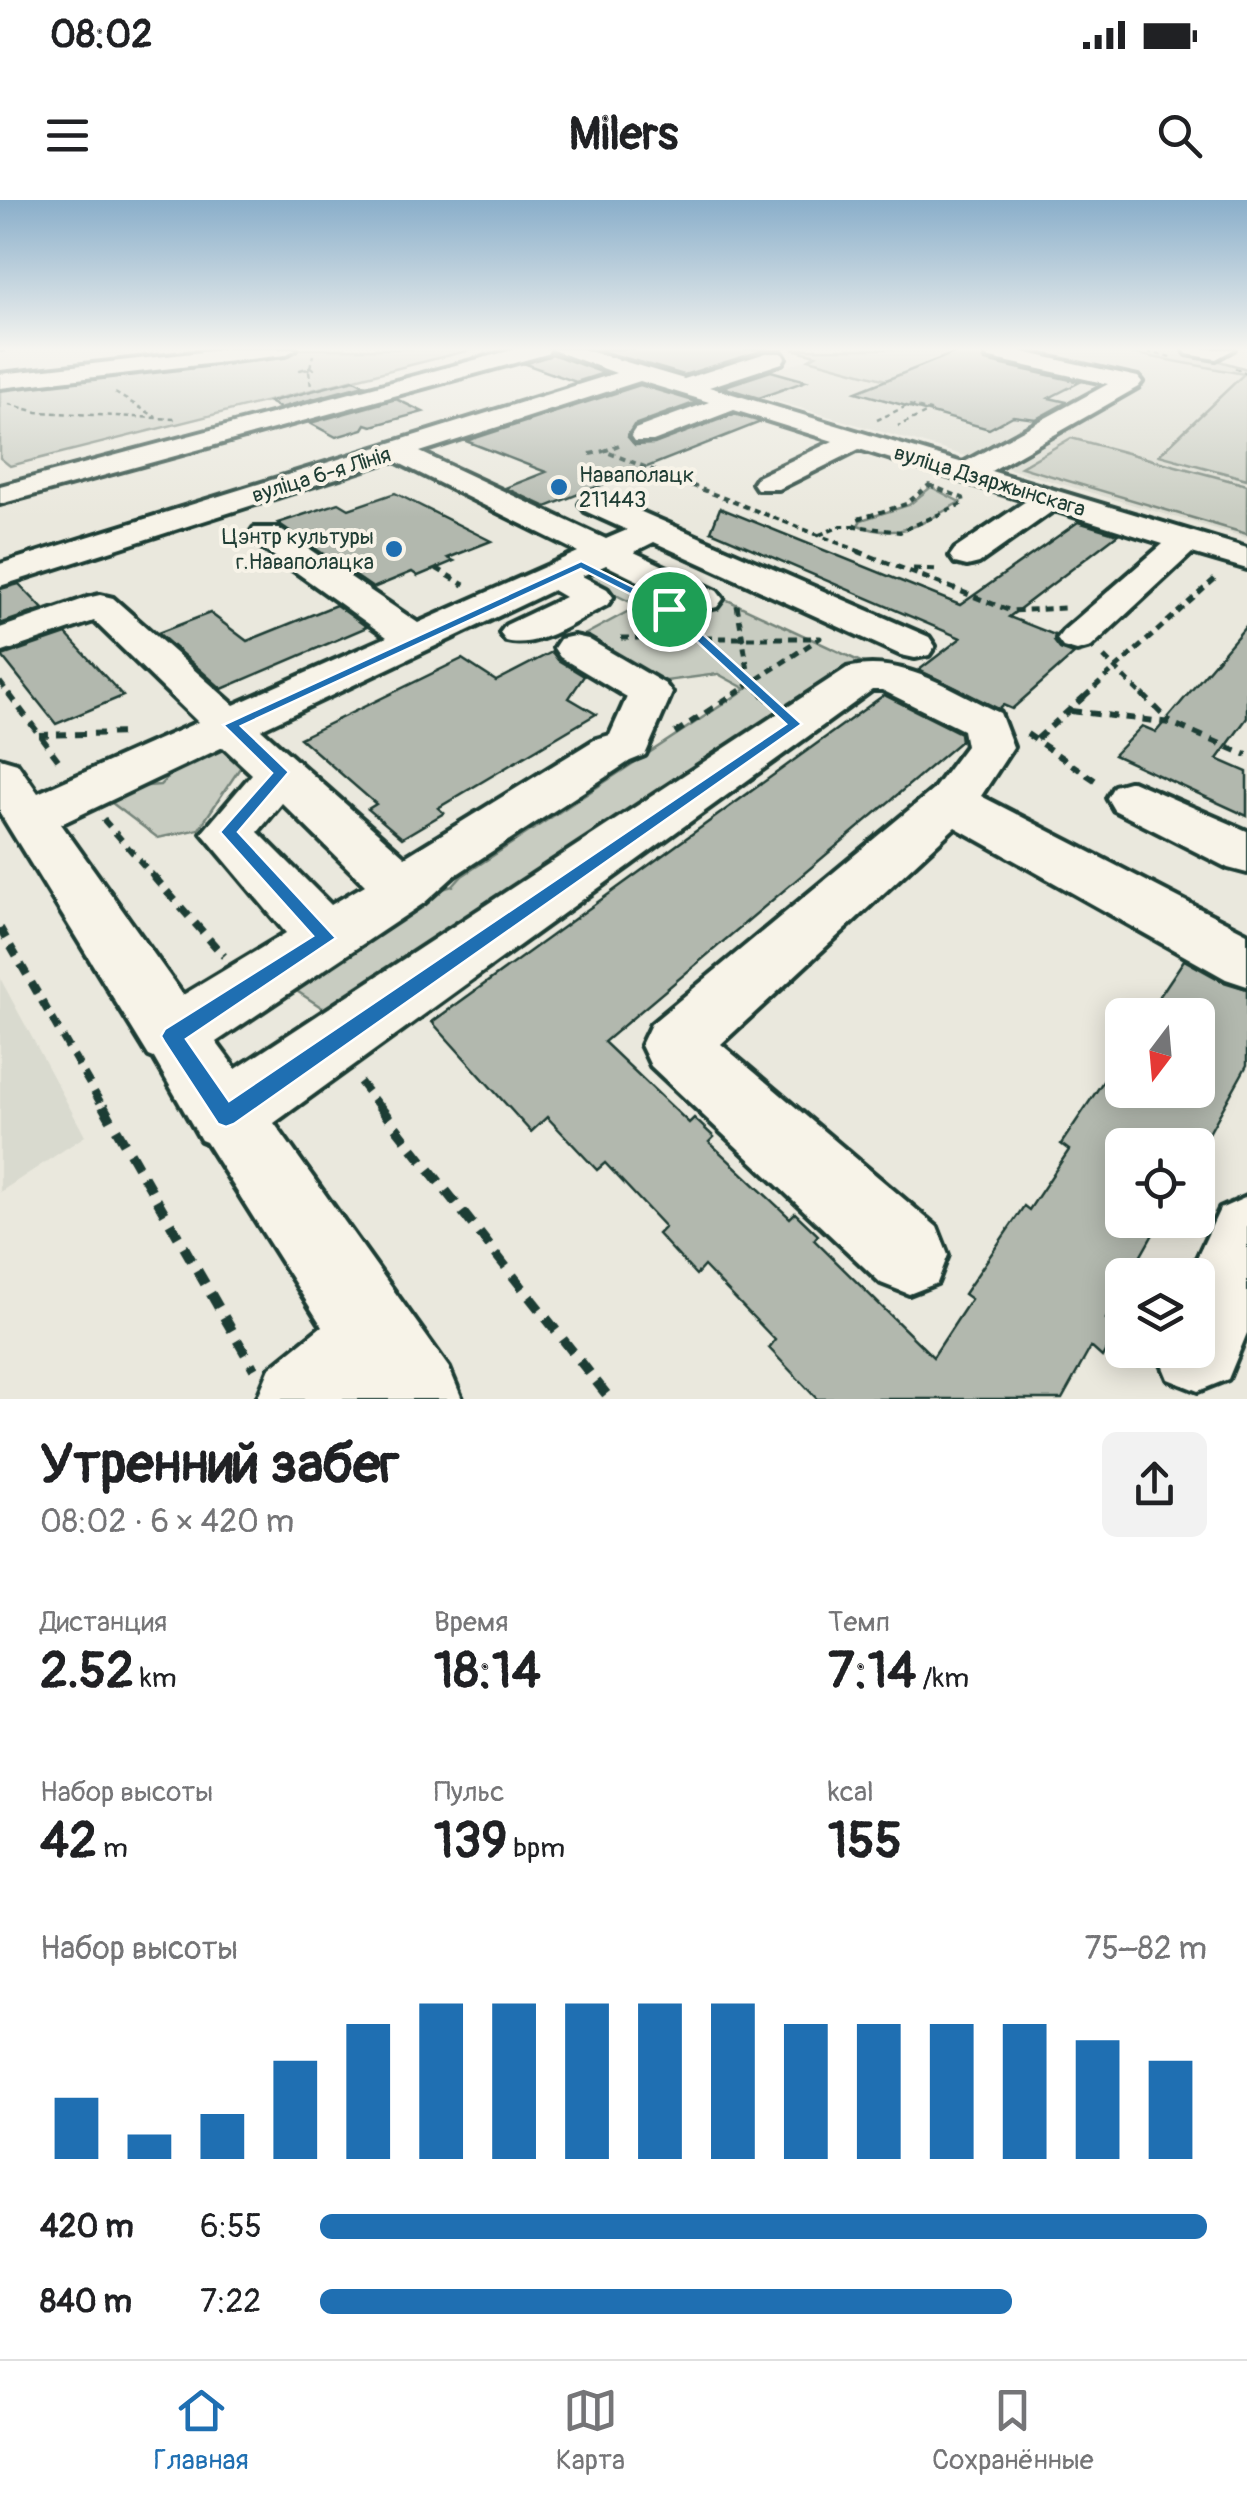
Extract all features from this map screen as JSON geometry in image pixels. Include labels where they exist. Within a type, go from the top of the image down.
[{"type":"street","points":[[0,495],[331,405]]},
{"type":"street","name":"вуліца 6-я Лінія","points":[[0,576],[23,553],[396,451],[484,405]]},
{"type":"street","points":[[644,435],[725,405]]},
{"type":"street","name":"вуліца Дзяржынскага","points":[[746,405],[868,433],[966,473],[1247,560]]},
{"type":"street","points":[[966,473],[1089,405]]},
{"type":"street","points":[[768,483],[868,433]]},
{"type":"street","points":[[330,442],[365,460]]},
{"type":"street","points":[[396,451],[607,552],[707,606]]},
{"type":"street","points":[[313,494],[370,475],[388,484],[436,470]]},
{"type":"street","points":[[475,489],[506,478]]},
{"type":"street","points":[[967,556],[1050,499]]},
{"type":"street","points":[[596,504],[915,646]]},
{"type":"street","points":[[281,1390],[397,1368],[172,1036],[23,775],[231,725],[654,530]]},
{"type":"street","points":[[266,535],[417,640]]},
{"type":"street","points":[[1077,639],[1186,541]]},
{"type":"street","points":[[520,633],[594,597],[554,576]]},
{"type":"street","points":[[0,641],[100,606],[404,888]]},
{"type":"street","points":[[172,1036],[404,888],[435,862],[613,750],[629,744],[650,693],[574,648]]},
{"type":"street","points":[[226,1116],[862,677],[889,677],[984,723],[990,746],[951,802],[674,1045],[910,1255]]},
{"type":"street","points":[[281,772],[228,832],[326,938]]},
{"type":"street","points":[[1132,798],[1247,854]]},
{"type":"street","points":[[951,802],[1247,961]]},
{"type":"street","points":[[1215,1308],[1247,1236]]},
{"type":"path","points":[[25,405],[36,412],[180,419],[212,437]]},
{"type":"path","points":[[134,405],[157,418]]},
{"type":"path","points":[[909,405],[930,411],[868,433],[909,405]]},
{"type":"path","points":[[590,454],[644,435]]},
{"type":"path","points":[[604,451],[1011,610],[1113,606]]},
{"type":"path","points":[[818,535],[841,526],[882,534],[907,534],[964,502],[963,498],[929,485],[906,504],[858,519],[855,526]]},
{"type":"path","points":[[436,568],[458,581]]},
{"type":"path","points":[[1132,798],[1092,780],[1037,739],[1218,576]]},
{"type":"path","points":[[707,606],[751,683]]},
{"type":"path","points":[[707,606],[751,683],[795,724]]},
{"type":"path","points":[[1115,669],[1171,723]]},
{"type":"path","points":[[1069,710],[1171,723],[1247,755]]},
{"type":"path","points":[[23,775],[146,732]]},
{"type":"path","points":[[1235,750],[1247,746]]},
{"type":"path","points":[[0,928],[281,1390]]},
{"type":"shaded area","points":[[0,405],[252,405],[10,466],[0,458]]},
{"type":"shaded area","points":[[790,405],[1213,405],[1160,455],[1247,479],[1247,538]]},
{"type":"shaded area","points":[[1212,405],[1247,405],[1247,479],[1159,455]]},
{"type":"shaded area","points":[[1071,438],[1247,485],[1247,534],[1021,467]]},
{"type":"shaded area","points":[[931,487],[960,502],[923,523],[900,530],[873,530],[858,525],[861,520],[909,505]]},
{"type":"shaded area","points":[[624,552],[863,663],[668,795],[347,1024],[283,982],[415,897],[453,886],[462,876],[746,689],[718,674],[651,683],[575,640],[638,606],[576,575]]},
{"type":"shaded area","points":[[223,748],[242,765],[199,829],[158,838],[112,803],[134,787],[160,785],[182,764]]},
{"type":"shaded area","points":[[0,978],[85,1136],[0,1192]]},
{"type":"building","points":[[375,405],[408,405],[423,412],[372,426],[366,424],[363,429],[336,437],[310,423]]},
{"type":"building","points":[[578,405],[689,405],[634,425],[628,437],[635,445],[654,444],[734,414],[761,422],[546,507],[505,488],[546,472],[466,441]]},
{"type":"building","points":[[903,405],[1062,405],[1036,419],[1013,416],[989,429]]},
{"type":"building","name":"Цэнтр культуры г.Наваполацка","points":[[395,493],[491,541],[448,558],[454,561],[418,576],[412,572],[373,588],[278,523],[339,503],[349,509]]},
{"type":"building","points":[[720,508],[960,605],[1078,522],[1118,534],[1009,617],[1055,635],[1060,649],[1074,654],[1012,709],[1003,705],[999,709],[919,670],[961,638],[711,531]]},
{"type":"building","points":[[19,584],[43,609],[0,624],[0,589]]},
{"type":"building","points":[[336,605],[367,627],[222,689],[158,633],[210,613],[247,641]]},
{"type":"building","points":[[1247,625],[1247,718],[1217,759],[1247,772],[1247,816],[1114,755],[1142,726],[1156,732]]},
{"type":"building","points":[[66,634],[123,696],[56,724],[2,656]]},
{"type":"building","points":[[552,652],[584,676],[569,698],[596,714],[438,808],[444,813],[402,838],[368,809],[376,804],[300,738],[462,659],[496,681]]},
{"type":"building","points":[[884,695],[960,733],[961,741],[604,1042],[689,1123],[694,1118],[714,1137],[709,1142],[790,1218],[795,1213],[818,1235],[814,1240],[933,1357],[971,1299],[964,1294],[1024,1206],[1029,1210],[1069,1150],[1061,1144],[1105,1078],[1105,1108],[1215,1108],[1215,998],[1158,998],[1184,960],[1224,982],[1247,989],[1247,1065],[1212,1128],[1105,1128],[1105,1238],[1151,1238],[1140,1258],[1105,1258],[1105,1352],[1102,1357],[1091,1347],[1062,1399],[817,1399],[769,1348],[775,1340],[704,1266],[696,1275],[658,1234],[665,1227],[605,1163],[597,1170],[547,1117],[531,1132],[432,1022]]},
{"type":"place","name":"Наваполацк 211443","points":[[559,487]]},
{"type":"place","name":"Цэнтр культуры г.Наваполацка","points":[[394,549]]},
{"type":"route","points":[[581,564],[669,609],[795,724],[226,1116],[172,1036],[326,938],[228,832],[281,772],[231,725],[581,564]]}]
